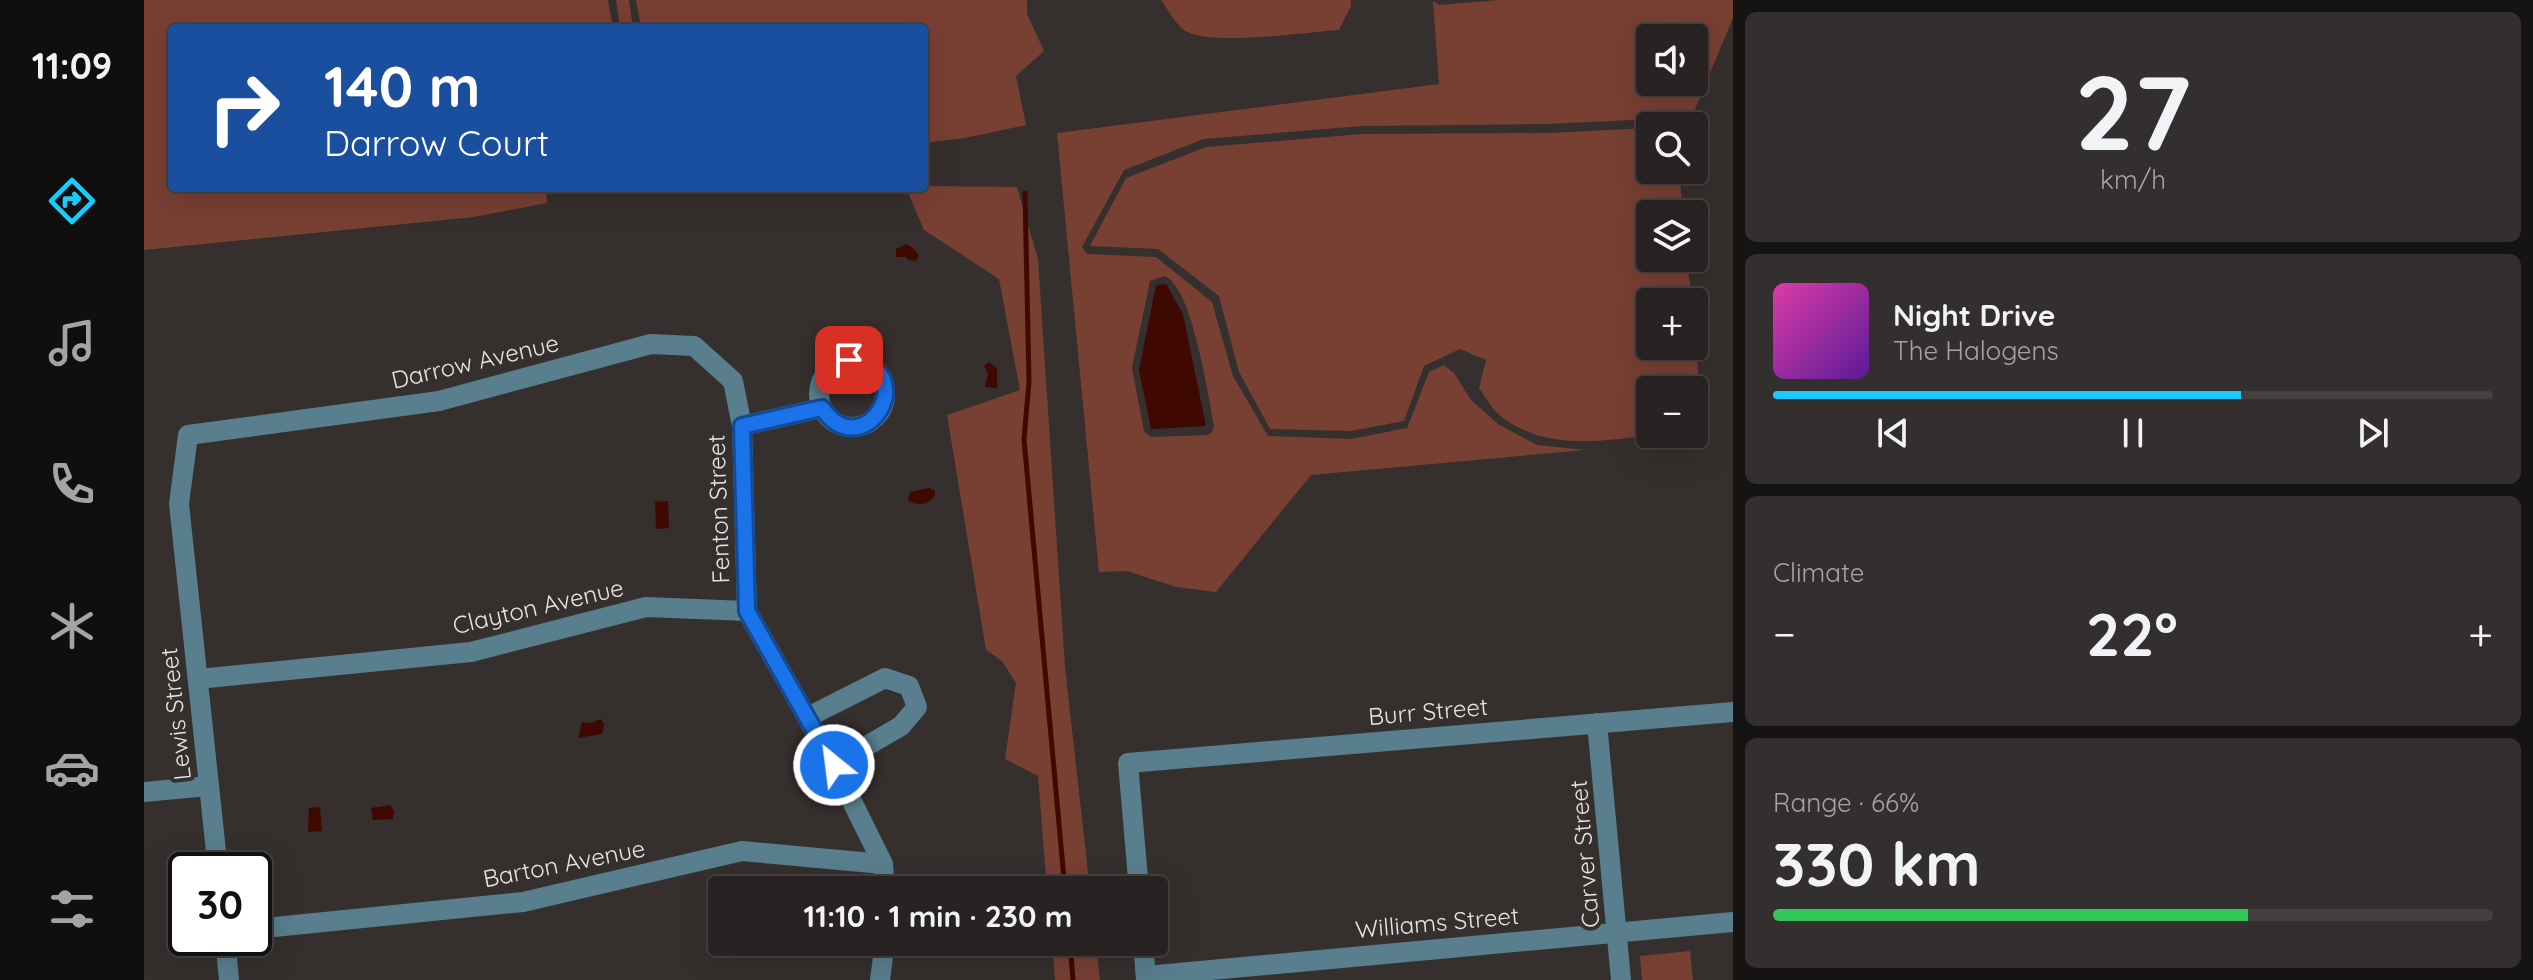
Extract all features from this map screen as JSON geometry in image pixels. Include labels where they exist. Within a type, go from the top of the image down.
[{"type":"street","name":"Darrow Avenue","points":[[179,504],[183,429],[439,401],[651,344],[696,346],[733,381]]},
{"type":"street","name":"Fenton Street","points":[[733,381],[742,426],[747,611],[834,765],[883,864],[884,876]]},
{"type":"street","points":[[742,426],[822,408]]},
{"type":"street","name":"Lewis Street","points":[[179,504],[216,852]]},
{"type":"street","name":"Clayton Avenue","points":[[198,679],[471,652],[646,607],[747,611]]},
{"type":"street","points":[[808,717],[885,678],[909,686],[917,707],[901,726],[834,765]]},
{"type":"street","name":"Burr Street","points":[[1138,876],[1128,763],[1733,712]]},
{"type":"street","name":"Carver Street","points":[[1597,723],[1621,980]]},
{"type":"street","points":[[144,792],[208,786]]},
{"type":"street","name":"Barton Avenue","points":[[272,927],[523,902],[742,851],[883,864]]},
{"type":"street","name":"Williams Street","points":[[1146,978],[1733,922]]},
{"type":"street","points":[[227,956],[229,980]]},
{"type":"street","points":[[880,980],[883,956]]},
{"type":"street","points":[[1144,956],[1146,978]]},
{"type":"shaded area","points":[[144,0],[608,0],[612,24],[168,24],[168,192],[546,192],[547,203],[474,217],[144,250]]},
{"type":"shaded area","points":[[616,0],[629,0],[632,24],[619,24]]},
{"type":"shaded area","points":[[636,0],[1027,0],[1027,14],[1044,51],[1016,76],[1026,125],[928,143],[928,24],[640,24]]},
{"type":"shaded area","points":[[1161,0],[1351,0],[1351,6],[1339,30],[1235,38],[1196,35],[1184,30]]},
{"type":"shaded area","points":[[1499,0],[1733,0],[1733,18],[1708,78],[1708,24],[1636,24],[1636,96],[1700,96],[1694,112],[1636,112],[1636,120],[1362,126],[1204,139],[1124,170],[1082,247],[1087,254],[1156,257],[1212,302],[1233,376],[1268,436],[1351,439],[1407,428],[1429,372],[1444,365],[1454,373],[1471,400],[1498,424],[1537,445],[1585,450],[1311,475],[1216,592],[1176,587],[1127,571],[1099,572],[1057,133],[1439,84],[1433,1],[1439,5]],"holes":[[[1164,276],[1174,284],[1191,319],[1214,425],[1207,435],[1151,437],[1144,431],[1132,368],[1150,281]]]},
{"type":"shaded area","points":[[1636,129],[1636,184],[1680,184],[1682,200],[1636,200],[1636,272],[1689,272],[1690,288],[1636,288],[1636,360],[1697,360],[1698,376],[1636,376],[1636,436],[1576,441],[1538,435],[1520,428],[1496,412],[1479,388],[1486,360],[1460,349],[1424,366],[1404,421],[1351,431],[1270,429],[1239,372],[1219,296],[1158,249],[1090,246],[1126,178],[1206,147],[1362,134],[1548,133]]},
{"type":"shaded area","points":[[928,186],[1017,187],[1038,259],[1065,667],[1088,876],[1046,876],[1038,776],[1005,759],[1016,683],[1002,661],[986,650],[947,415],[1020,390],[999,279],[924,230],[908,192],[928,192]]},
{"type":"shaded area","points":[[906,244],[919,255],[916,261],[896,257],[896,249]]},
{"type":"shaded area","points":[[1166,284],[1183,314],[1206,426],[1151,429],[1139,370],[1156,285]]},
{"type":"shaded area","points":[[989,362],[997,368],[997,388],[985,387],[988,374],[984,366]]},
{"type":"shaded area","points":[[929,488],[935,491],[935,495],[927,503],[908,501],[910,492]]},
{"type":"shaded area","points":[[668,501],[669,528],[656,529],[655,502]]},
{"type":"shaded area","points":[[601,719],[604,724],[602,734],[578,738],[582,722]]},
{"type":"shaded area","points":[[390,805],[394,811],[393,819],[373,820],[371,808]]},
{"type":"shaded area","points":[[320,807],[322,831],[308,832],[309,808]]},
{"type":"shaded area","points":[[1690,951],[1693,980],[1642,980],[1640,956]]},
{"type":"shaded area","points":[[1053,956],[1097,956],[1100,980],[1055,980]]},
{"type":"waterway","points":[[1025,193],[1029,382],[1024,439],[1064,876]]},
{"type":"waterway","points":[[1071,956],[1073,980]]},
{"type":"route","points":[[834,765],[747,611],[742,426],[822,408],[828,417],[848,427],[870,422],[884,404],[884,382],[870,365],[849,360]]}]
